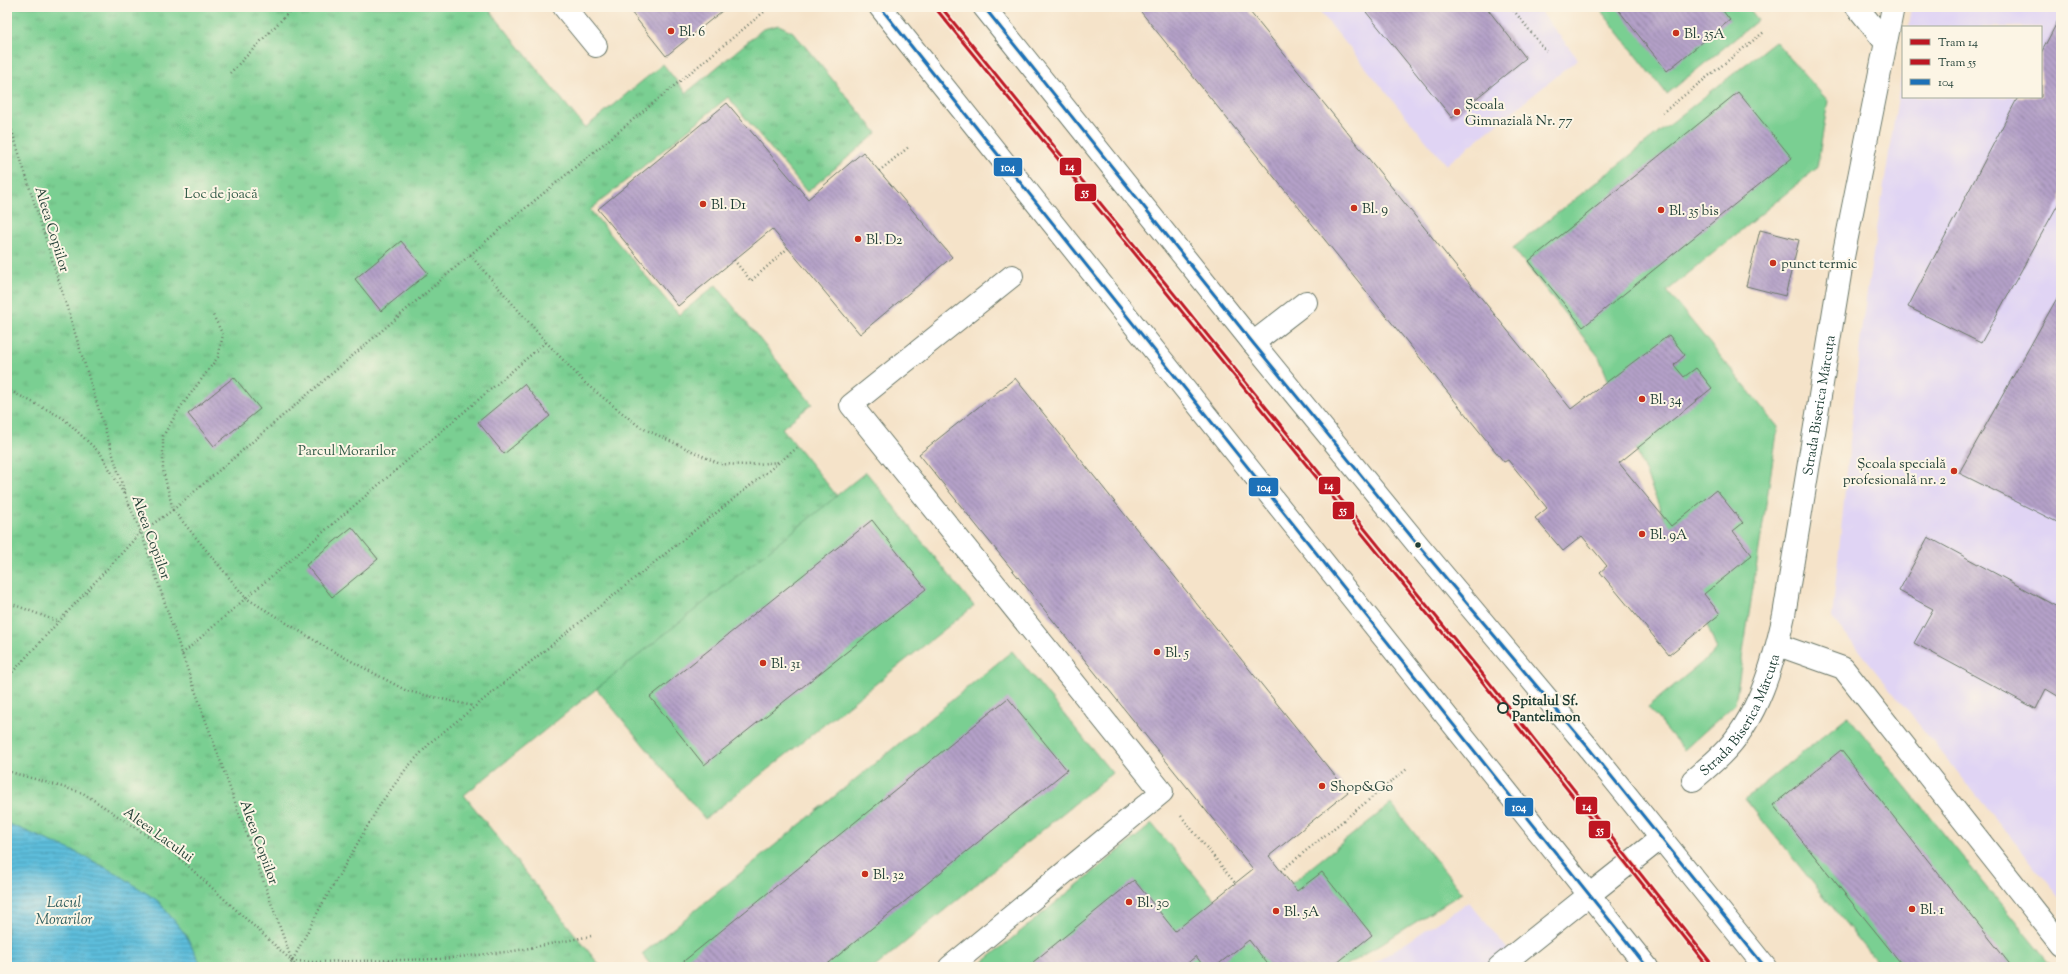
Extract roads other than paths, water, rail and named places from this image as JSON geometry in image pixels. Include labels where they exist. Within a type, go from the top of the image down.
[{"type":"main road","points":[[564,7],[596,46]]},
{"type":"main road","points":[[880,7],[1647,967]]},
{"type":"main road","points":[[984,7],[1253,343],[1587,746],[1765,967]]},
{"type":"main road","points":[[1858,7],[1885,42]]},
{"type":"main road","name":"Strada Biserica Mărcuța","points":[[1693,780],[1722,755],[1738,734],[1767,682],[1778,645],[1842,262],[1893,7]]},
{"type":"main road","points":[[950,967],[1162,792],[851,405],[1012,276]]},
{"type":"main road","points":[[1253,343],[1306,302]]},
{"type":"main road","points":[[1778,645],[1843,668],[2061,944]]},
{"type":"main road","points":[[1500,967],[1662,838]]},
{"type":"water","name":"Lacul Morarilor","points":[[7,823],[80,854],[121,876],[158,901],[186,935],[202,967],[7,967]]},
{"type":"tram line","name":"14","points":[[941,7],[1481,672],[1714,967]]},
{"type":"tram line","name":"55","points":[[937,10],[1477,675],[1708,967]]},
{"type":"place","name":"Bl. 6","points":[[671,31]]},
{"type":"place","name":"Bl. 35A","points":[[1676,33]]},
{"type":"place","name":"Școala Gimnazială Nr. 77","points":[[1457,112]]},
{"type":"place","name":"Bl. D1","points":[[703,204]]},
{"type":"place","name":"Bl. 9","points":[[1354,208]]},
{"type":"place","name":"Bl. 35 bis","points":[[1661,210]]},
{"type":"place","name":"Bl. D2","points":[[858,239]]},
{"type":"place","name":"punct termic","points":[[1773,263]]},
{"type":"place","name":"Bl. 34","points":[[1642,399]]},
{"type":"place","name":"Şcoala specială profesională nr. 2","points":[[1954,471]]},
{"type":"place","name":"Bl. 9A","points":[[1642,534]]},
{"type":"place","name":"Bl. 5","points":[[1157,652]]},
{"type":"place","name":"Bl. 31","points":[[763,663]]},
{"type":"place","name":"Spitalul Sf. Pantelimon","points":[[1503,708]]},
{"type":"place","name":"Shop&Go","points":[[1322,786]]},
{"type":"place","name":"Bl. 32","points":[[865,874]]},
{"type":"place","name":"Bl. 30","points":[[1129,902]]},
{"type":"place","name":"Bl. 1","points":[[1912,909]]},
{"type":"place","name":"Bl. 5A","points":[[1276,911]]},
{"type":"park label","name":"Loc de joacă","points":[[221,193]]},
{"type":"park label","name":"Parcul Morarilor","points":[[347,450]]}]
